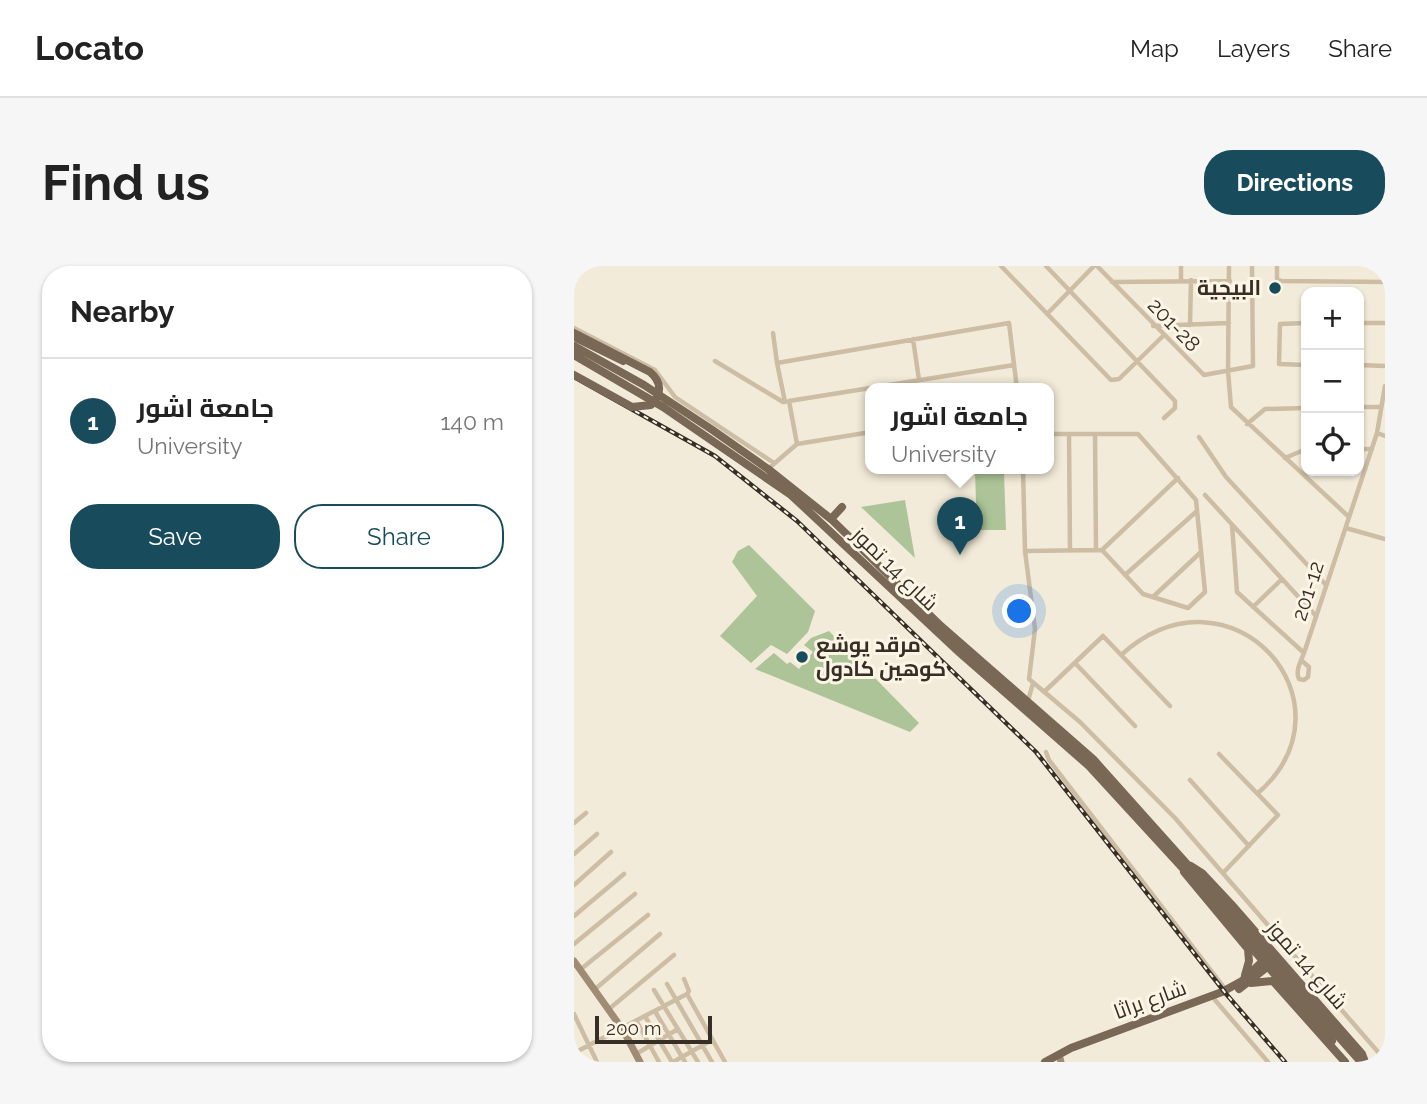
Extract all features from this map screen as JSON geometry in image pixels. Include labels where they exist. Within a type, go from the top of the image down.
[{"type":"main road","points":[[574,337],[635,380]]},
{"type":"main road","points":[[574,337],[653,374],[660,388],[654,402],[644,408],[629,405],[574,374]]},
{"type":"main road","name":"شارع 14 تموز","points":[[574,337],[635,380],[771,466],[831,519],[941,626],[1107,773],[1189,870]]},
{"type":"main road","name":"شارع 14 تموز","points":[[574,358],[597,368],[735,454],[791,495],[960,653],[1089,766],[1189,870],[1202,873],[1271,959],[1362,1054],[1363,1062]]},
{"type":"main road","points":[[831,519],[842,507]]},
{"type":"main road","points":[[1189,870],[1189,882],[1248,949],[1248,968],[1243,983],[1273,981],[1345,1062]]},
{"type":"main road","points":[[1189,870],[1335,1039]]},
{"type":"main road","name":"شارع براثا","points":[[1058,1061],[1215,1000],[1243,983],[1271,959]]},
{"type":"main road","name":"شارع براثا","points":[[1045,1062],[1071,1048],[1243,983]]},
{"type":"main road","name":"شارع 14 تموز","points":[[1335,1039],[1363,1062]]},
{"type":"main road","name":"شارع 14 تموز","points":[[1335,1039],[1351,1062]]},
{"type":"street","points":[[1001,266],[1111,380],[1119,379],[1163,336]]},
{"type":"street","points":[[1046,266],[1175,401],[1175,408],[1164,418]]},
{"type":"street","points":[[1047,314],[1096,266]]},
{"type":"street","name":"201-28","points":[[1096,266],[1201,374],[1228,371]]},
{"type":"street","points":[[1181,266],[1181,280]]},
{"type":"street","points":[[1230,266],[1228,371],[1231,407],[1349,517]]},
{"type":"street","points":[[1228,371],[1253,366],[1252,266]]},
{"type":"street","points":[[1277,266],[1277,279],[1281,281],[1385,282]]},
{"type":"street","points":[[1190,325],[1191,280]]},
{"type":"street","points":[[1112,282],[1230,281]]},
{"type":"street","points":[[777,363],[1009,323],[1016,383]]},
{"type":"street","points":[[1153,326],[1229,323]]},
{"type":"street","points":[[1301,323],[1280,325],[1279,364],[1301,365]]},
{"type":"street","points":[[1364,323],[1385,323]]},
{"type":"street","points":[[773,333],[777,363],[797,444]]},
{"type":"street","points":[[574,337],[655,370],[675,397],[771,466],[797,444],[865,433]]},
{"type":"street","points":[[913,339],[919,380]]},
{"type":"street","points":[[715,361],[786,402],[865,389]]},
{"type":"street","points":[[901,383],[1014,365]]},
{"type":"street","points":[[1364,365],[1385,366]]},
{"type":"street","name":"201-12","points":[[1232,524],[1236,589],[1304,653],[1377,433],[1385,386]]},
{"type":"street","points":[[1364,407],[1381,407]]},
{"type":"street","points":[[1248,424],[1265,409],[1301,408]]},
{"type":"street","points":[[1377,433],[1385,436]]},
{"type":"street","points":[[1054,434],[1069,434],[1095,434],[1138,434],[1196,500],[1205,592],[1188,608],[1143,594],[1099,550],[1095,434]]},
{"type":"street","points":[[1069,434],[1070,550]]},
{"type":"street","points":[[1199,437],[1226,477],[1326,585]]},
{"type":"street","points":[[1364,449],[1372,449]]},
{"type":"street","points":[[1284,459],[1301,451]]},
{"type":"street","points":[[1023,474],[1024,551],[1035,625],[1027,676],[1138,779],[1385,1060]]},
{"type":"street","points":[[1024,551],[1099,550],[1178,478]]},
{"type":"street","points":[[1205,495],[1316,616]]},
{"type":"street","points":[[1125,575],[1198,510]]},
{"type":"street","points":[[1346,528],[1385,540]]},
{"type":"street","points":[[1153,597],[1201,552]]},
{"type":"street","points":[[1253,607],[1282,579]]},
{"type":"street","points":[[1121,655],[1157,629],[1198,621],[1238,630],[1271,654],[1291,690],[1295,731],[1283,765],[1258,793]]},
{"type":"street","points":[[1044,692],[1103,636],[1170,706]]},
{"type":"street","points":[[1301,660],[1304,653]]},
{"type":"street","points":[[1075,663],[1135,726]]},
{"type":"street","points":[[1028,701],[1033,683]]},
{"type":"street","points":[[1046,752],[1226,990]]},
{"type":"street","points":[[1219,754],[1278,815],[1223,873]]},
{"type":"street","points":[[1190,780],[1249,846]]},
{"type":"street","points":[[574,823],[586,813]]},
{"type":"street","points":[[574,854],[597,834]]},
{"type":"street","points":[[574,885],[611,852]]},
{"type":"street","points":[[574,916],[624,874]]},
{"type":"street","points":[[574,944],[635,894]]},
{"type":"street","points":[[580,970],[648,915]]},
{"type":"street","points":[[594,990],[660,934]]},
{"type":"street","points":[[608,1009],[674,955]]},
{"type":"street","points":[[574,961],[623,1030],[640,1062]]},
{"type":"street","points":[[574,1053],[656,1013],[687,994],[690,991],[684,979]]},
{"type":"street","points":[[667,984],[712,1062]]},
{"type":"street","points":[[654,990],[698,1062]]},
{"type":"street","points":[[687,994],[725,1062]]},
{"type":"street","points":[[1215,1000],[1268,1062]]},
{"type":"street","points":[[656,1013],[683,1059]]},
{"type":"street","points":[[574,1014],[597,1062]]},
{"type":"street","points":[[646,1018],[672,1062],[683,1059],[712,1040]]},
{"type":"street","points":[[637,1022],[659,1062]]},
{"type":"street","points":[[636,1054],[678,1029]]},
{"type":"green space","points":[[975,474],[1004,474],[1006,530],[977,530]]},
{"type":"green space","points":[[905,500],[915,558],[861,507]]},
{"type":"green space","points":[[749,545],[815,611],[808,632],[787,654],[771,645],[751,663],[720,636],[757,596],[732,562],[738,551]]},
{"type":"green space","points":[[829,631],[919,723],[910,732],[755,669],[774,653],[787,664],[790,662],[799,669],[813,652],[804,645],[811,638]]},
{"type":"railway","points":[[574,377],[715,456],[797,521],[1036,752],[1227,995],[1285,1062]]},
{"type":"place","name":"البيجية","points":[[1275,288]]},
{"type":"place","name":"جامعة اشور","points":[[960,555]]},
{"type":"place","name":"مرقد يوشع كوهين كادول","points":[[802,657]]}]
